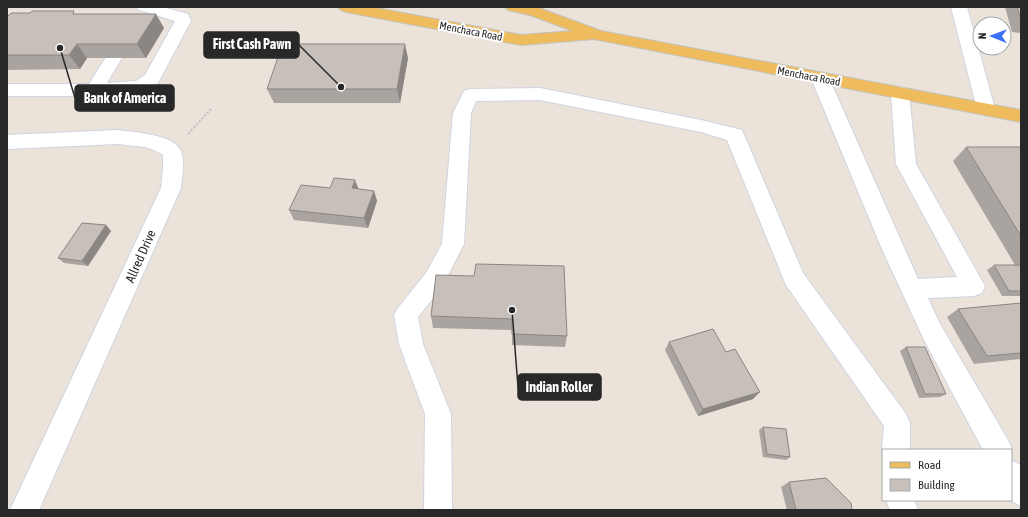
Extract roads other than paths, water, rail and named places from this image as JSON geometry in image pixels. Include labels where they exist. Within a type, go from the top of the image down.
[{"type":"main road","name":"Menchaca Road","points":[[346,7],[520,40],[597,35]]},
{"type":"main road","name":"Menchaca Road","points":[[513,7],[534,11],[597,35],[1021,116]]},
{"type":"street","points":[[958,7],[986,109]]},
{"type":"street","points":[[7,90],[94,90],[140,86],[152,79],[183,20],[182,17],[143,11]]},
{"type":"street","points":[[94,90],[114,58]]},
{"type":"street","points":[[820,78],[892,247],[932,332],[997,449]]},
{"type":"street","points":[[900,93],[906,164],[974,286],[912,289]]},
{"type":"street","points":[[438,510],[438,414],[411,344],[406,314],[434,280],[453,244],[462,113],[470,94],[540,94],[735,134],[794,278],[897,423],[896,449]]},
{"type":"street","name":"Allred Drive","points":[[7,142],[116,138],[146,140],[161,145],[172,152],[173,168],[171,188],[24,510]]},
{"type":"street","points":[[1012,476],[1021,492]]},
{"type":"place","name":"Bank of America","points":[[60,48]]},
{"type":"place","name":"First Cash Pawn","points":[[341,87]]},
{"type":"place","name":"Indian Roller","points":[[512,310]]}]
